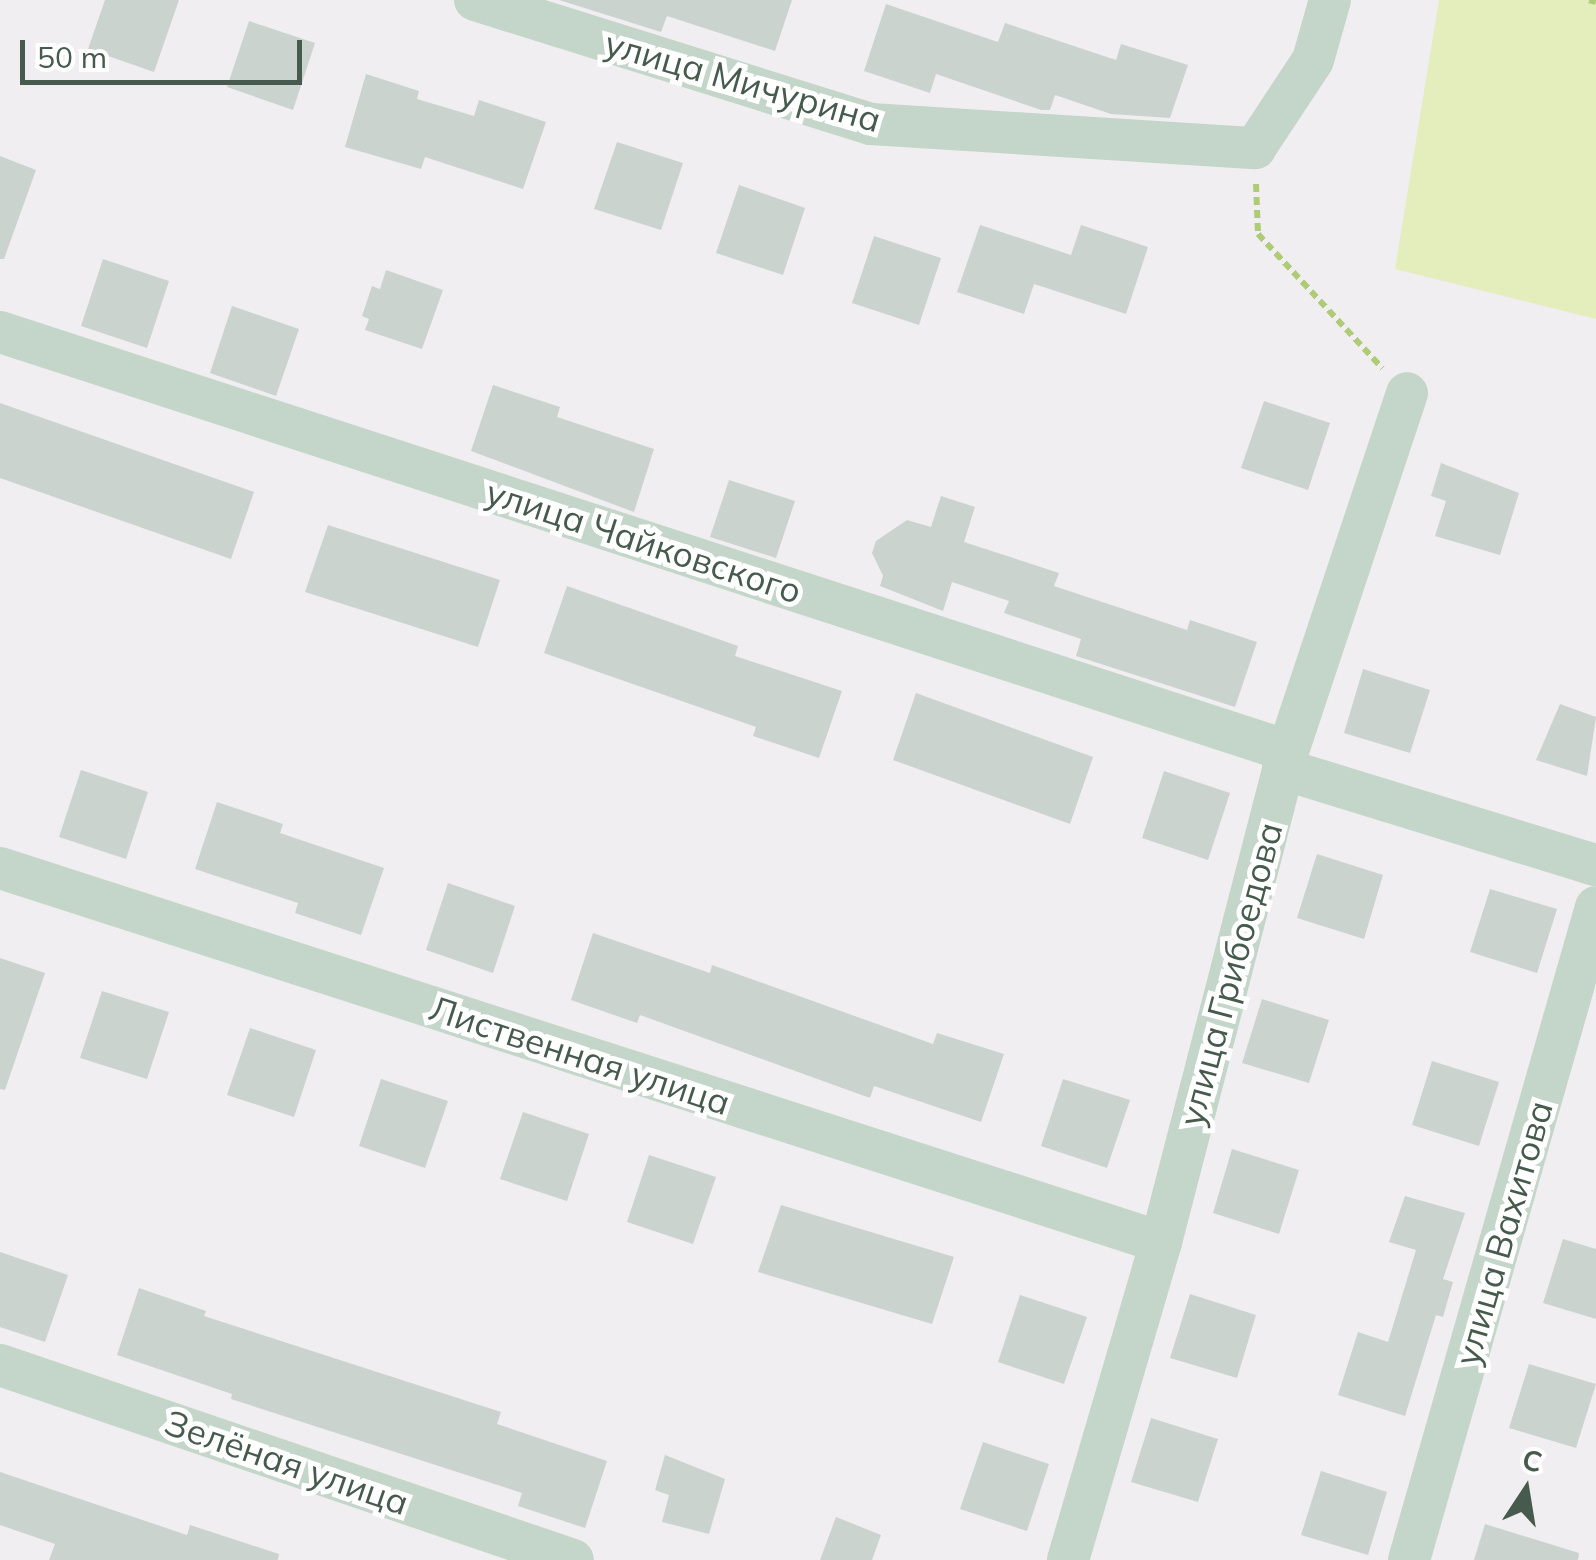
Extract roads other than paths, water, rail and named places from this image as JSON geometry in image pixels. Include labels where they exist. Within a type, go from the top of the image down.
[{"type":"street","name":"улица Мичурина","points":[[475,0],[871,124],[1255,148],[1313,60],[1330,0]]},
{"type":"street","name":"улица Чайковского","points":[[0,332],[1596,865]]},
{"type":"street","name":"улица Грибоедова","points":[[1068,1560],[1161,1242],[1286,760],[1407,393]]},
{"type":"street","name":"Лиственная улица","points":[[0,868],[1161,1242]]},
{"type":"street","name":"улица Вахитова","points":[[1409,1560],[1596,906]]},
{"type":"street","name":"Зелёная улица","points":[[0,1364],[573,1560]]}]
